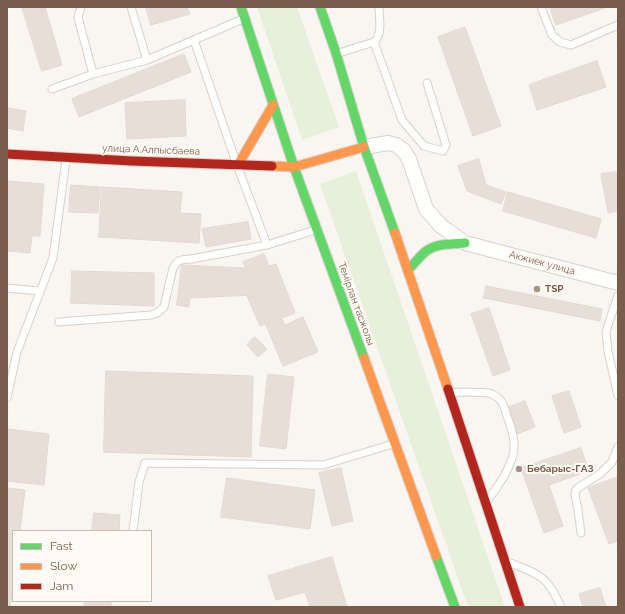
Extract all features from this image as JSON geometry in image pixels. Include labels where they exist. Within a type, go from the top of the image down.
[{"type":"main road","name":"Темірлан тасжолы","points":[[241,7],[294,166],[455,607]]},
{"type":"main road","points":[[320,7],[336,53],[364,147],[408,270],[520,607]]},
{"type":"main road","points":[[237,165],[273,105]]},
{"type":"main road","name":"улица А.Алпысбаева","points":[[7,154],[132,161],[294,166],[364,147]]},
{"type":"main road","points":[[408,270],[423,253],[430,248],[441,244],[465,243]]},
{"type":"street","points":[[364,147],[388,143],[396,145],[403,150],[409,159],[426,210],[441,226],[465,243]]},
{"type":"street","name":"Акжиек улица","points":[[465,243],[618,283]]},
{"type":"lane","points":[[81,7],[78,17],[92,74]]},
{"type":"lane","points":[[131,7],[147,60]]},
{"type":"lane","points":[[336,53],[374,42],[378,39],[380,7]]},
{"type":"lane","points":[[542,7],[552,34],[560,42],[571,45],[618,25]]},
{"type":"lane","points":[[52,89],[92,74],[147,60],[244,18]]},
{"type":"lane","points":[[194,40],[237,165],[267,244]]},
{"type":"lane","points":[[374,42],[402,120],[424,146],[442,151],[446,145],[427,83]]},
{"type":"lane","points":[[7,398],[17,352],[53,258],[67,157]]},
{"type":"lane","points":[[59,322],[151,315],[164,307],[173,268],[180,260],[267,244],[317,230]]},
{"type":"lane","points":[[7,288],[40,291]]},
{"type":"lane","points":[[618,296],[606,332],[608,351],[618,396]]},
{"type":"lane","points":[[449,392],[490,393],[498,398],[503,404],[512,432],[514,454],[501,484],[486,503]]},
{"type":"lane","points":[[133,530],[139,482],[145,463],[324,465],[395,444]]},
{"type":"lane","points":[[581,533],[575,495],[576,490],[600,474],[612,462],[618,447]]},
{"type":"lane","points":[[505,561],[543,578],[555,594],[561,607]]},
{"type":"green space","points":[[257,7],[297,7],[339,127],[302,140]]},
{"type":"green space","points":[[356,171],[505,607],[468,607],[320,184]]},
{"type":"building","points":[[22,7],[45,7],[62,65],[42,71]]},
{"type":"building","points":[[146,7],[187,7],[190,14],[151,25]]},
{"type":"building","points":[[550,7],[608,7],[556,25]]},
{"type":"building","points":[[465,27],[501,126],[473,136],[438,37]]},
{"type":"building","points":[[184,54],[191,72],[79,117],[72,99]]},
{"type":"building","points":[[597,61],[606,87],[537,110],[529,85]]},
{"type":"building","points":[[185,100],[186,136],[127,139],[125,103]]},
{"type":"building","points":[[7,108],[26,111],[23,131],[7,128]]},
{"type":"building","points":[[479,159],[486,185],[506,192],[501,204],[467,191],[458,166]]},
{"type":"building","points":[[616,172],[618,184],[618,211],[608,213],[601,174]]},
{"type":"building","points":[[7,181],[44,184],[40,236],[32,236],[30,253],[7,251]]},
{"type":"building","points":[[71,185],[100,187],[98,213],[69,212]]},
{"type":"building","points":[[102,187],[182,192],[180,213],[201,214],[199,243],[99,237]]},
{"type":"building","points":[[508,192],[601,219],[596,238],[503,211]]},
{"type":"building","points":[[248,222],[251,239],[206,247],[202,229]]},
{"type":"building","points":[[264,254],[269,266],[276,264],[295,313],[260,326],[247,296],[256,296],[243,262]]},
{"type":"building","points":[[182,265],[244,268],[254,295],[190,298],[189,307],[177,305]]},
{"type":"building","points":[[72,271],[154,273],[154,306],[71,303]]},
{"type":"building","points":[[486,286],[602,309],[600,321],[484,298]]},
{"type":"building","points":[[489,308],[510,370],[493,376],[471,314]]},
{"type":"building","points":[[303,317],[318,352],[283,366],[266,325],[282,319],[285,325]]},
{"type":"building","points":[[255,337],[267,349],[258,357],[247,345]]},
{"type":"building","points":[[106,371],[253,376],[251,457],[104,452]]},
{"type":"building","points":[[268,374],[294,377],[286,449],[260,446]]},
{"type":"building","points":[[569,391],[581,427],[564,433],[552,396]]},
{"type":"building","points":[[525,401],[535,427],[517,434],[507,408]]},
{"type":"building","points":[[7,429],[49,434],[44,485],[7,481]]},
{"type":"building","points":[[581,448],[589,471],[549,485],[563,526],[544,533],[521,468]]},
{"type":"building","points":[[341,468],[353,521],[332,526],[319,473]]},
{"type":"building","points":[[618,477],[618,541],[609,544],[588,488]]},
{"type":"building","points":[[227,478],[315,490],[310,529],[221,517]]},
{"type":"building","points":[[7,488],[25,490],[20,530],[12,530],[12,593],[10,607],[7,607]]},
{"type":"building","points":[[94,513],[120,515],[119,530],[92,530]]},
{"type":"building","points":[[332,557],[347,607],[310,607],[305,592],[276,600],[268,576]]},
{"type":"building","points":[[600,588],[606,607],[583,607],[579,594]]},
{"type":"building","points":[[85,602],[111,602],[111,607],[84,607]]},
{"type":"traffic: fast","points":[[241,7],[294,167],[364,358]]},
{"type":"traffic: fast","points":[[320,7],[336,53],[364,147],[395,233]]},
{"type":"traffic: fast","points":[[408,270],[429,249],[444,244],[465,243]]},
{"type":"traffic: fast","points":[[436,556],[455,607]]},
{"type":"traffic: slow","points":[[238,165],[273,105]]},
{"type":"traffic: slow","points":[[272,166],[294,167],[364,147]]},
{"type":"traffic: slow","points":[[395,233],[448,389]]},
{"type":"traffic: slow","points":[[364,358],[436,556]]},
{"type":"traffic: jam","points":[[7,154],[132,161],[272,166]]},
{"type":"traffic: jam","points":[[448,389],[520,607]]},
{"type":"place","name":"TSP","points":[[537,289]]},
{"type":"place","name":"Бебарыс-ГАЗ","points":[[519,469]]}]
